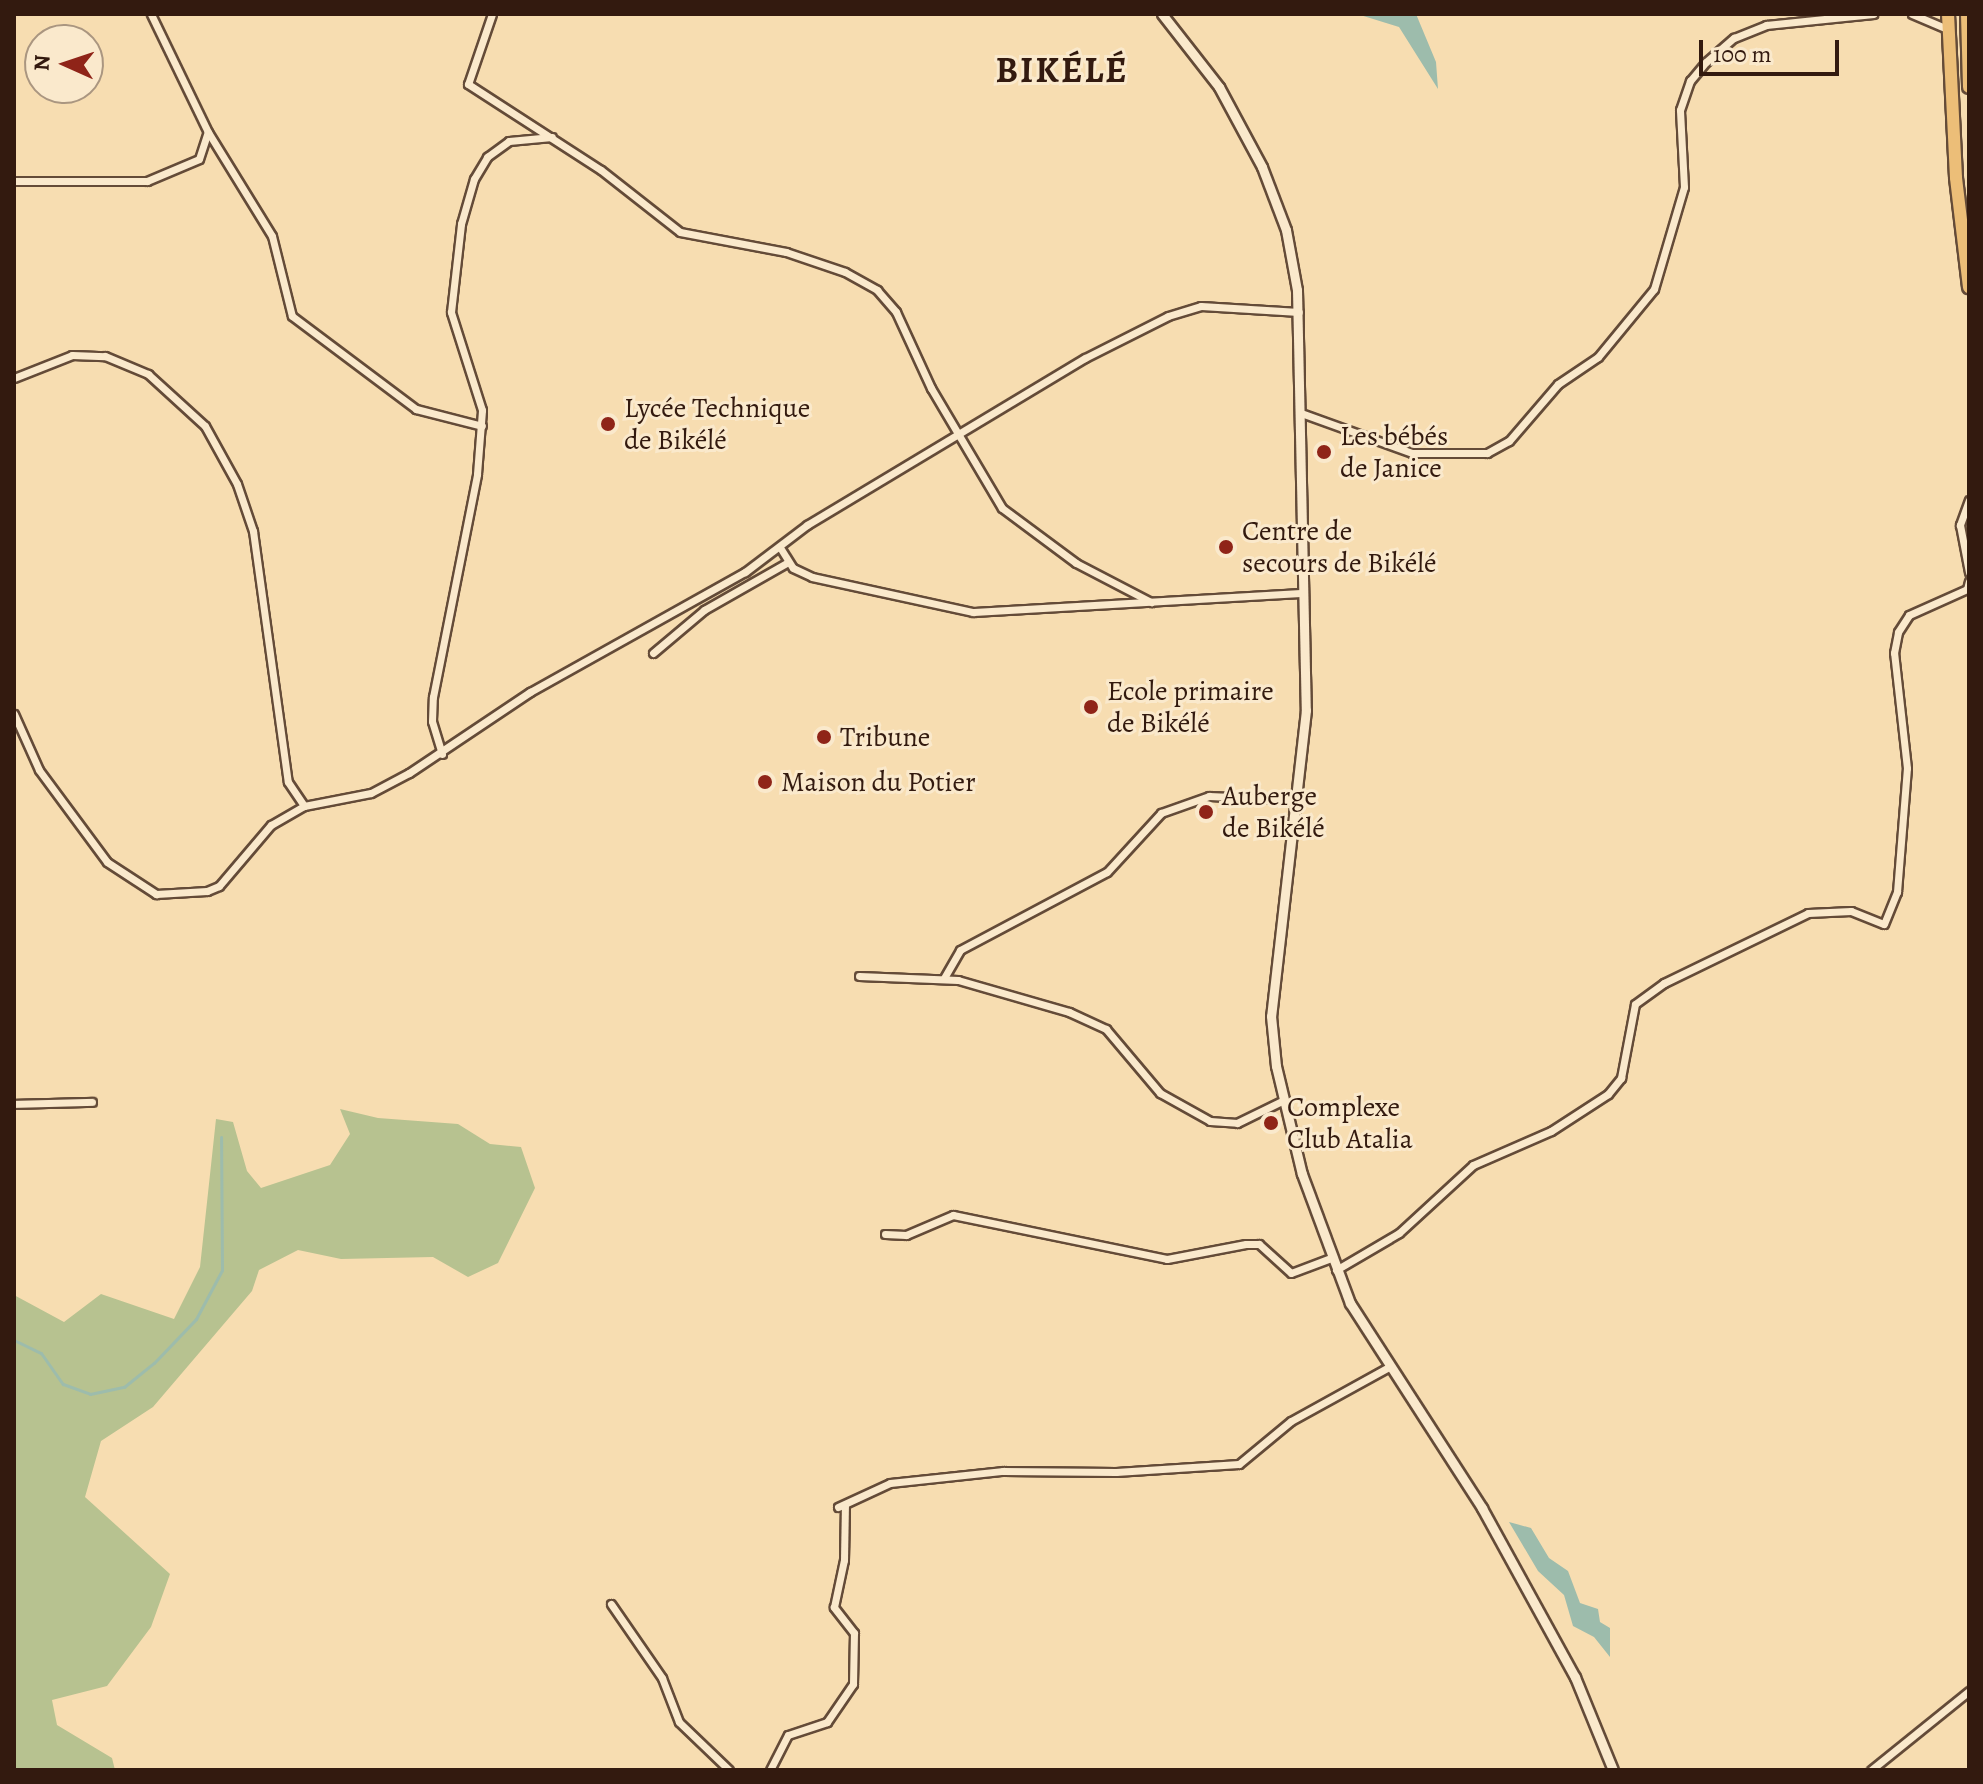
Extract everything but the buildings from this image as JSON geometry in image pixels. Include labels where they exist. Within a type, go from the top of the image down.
[{"type":"highway","points":[[1948,14],[1969,287]]},
{"type":"highway","points":[[1967,14],[1969,87]]},
{"type":"street","points":[[151,14],[208,132],[272,236],[292,316],[328,339],[416,409],[482,426]]},
{"type":"street","points":[[492,14],[468,84],[552,137],[680,232],[786,252],[845,272],[877,290],[896,312],[957,434],[1002,508],[1026,530],[1151,602]]},
{"type":"street","points":[[1162,14],[1219,87],[1262,167],[1286,230],[1299,312],[1301,593],[1306,710],[1271,1016],[1284,1100],[1336,1270],[1389,1367],[1482,1508],[1522,1579],[1585,1697],[1613,1770]]},
{"type":"street","points":[[1301,413],[1412,453],[1487,453],[1509,441],[1558,384],[1598,357],[1654,289],[1684,187],[1680,110],[1690,81],[1706,62],[1734,38],[1766,25],[1873,14]]},
{"type":"street","points":[[1912,14],[1948,29]]},
{"type":"street","points":[[14,181],[157,179],[199,159],[208,132]]},
{"type":"street","points":[[442,754],[432,721],[433,697],[477,474],[482,426],[476,381],[451,312],[461,224],[474,179],[487,157],[509,141],[552,137]]},
{"type":"street","points":[[14,714],[39,770],[87,838],[131,881],[156,894],[174,896],[219,886],[271,825],[304,806],[371,793],[442,754],[530,692],[629,641],[781,549],[807,525],[957,434],[1168,316],[1201,306],[1299,312]]},
{"type":"street","points":[[14,378],[72,355],[105,356],[148,374],[205,426],[237,484],[253,531],[288,782],[304,806]]},
{"type":"street","points":[[1969,500],[1960,525],[1969,572]]},
{"type":"street","points":[[781,549],[788,562],[812,577],[973,612],[1301,593]]},
{"type":"street","points":[[653,653],[704,610],[788,562]]},
{"type":"street","points":[[1336,1270],[1399,1233],[1473,1165],[1551,1131],[1608,1094],[1621,1078],[1635,1004],[1664,983],[1808,913],[1851,911],[1884,924],[1897,892],[1907,768],[1894,653],[1898,632],[1909,615],[1967,589],[1969,581]]},
{"type":"street","points":[[944,978],[960,950],[1107,872],[1161,813],[1209,796],[1297,800]]},
{"type":"street","points":[[859,976],[944,978],[1089,1020],[1106,1029],[1160,1093],[1210,1121],[1237,1123],[1284,1100]]},
{"type":"street","points":[[14,1104],[92,1102]]},
{"type":"street","points":[[885,1234],[906,1235],[953,1215],[1167,1259],[1259,1244],[1291,1273],[1331,1258]]},
{"type":"street","points":[[770,1770],[788,1735],[827,1722],[853,1684],[854,1633],[834,1607],[844,1560],[842,1506],[884,1484],[1003,1471],[1116,1472],[1239,1464],[1291,1421],[1389,1367]]},
{"type":"street","points":[[611,1604],[662,1678],[679,1722],[729,1770]]},
{"type":"street","points":[[1871,1770],[1969,1691]]},
{"type":"green space","points":[[340,1109],[378,1118],[458,1124],[490,1144],[521,1147],[535,1188],[498,1263],[468,1277],[433,1257],[341,1259],[298,1250],[259,1270],[252,1291],[153,1407],[101,1441],[85,1497],[170,1574],[151,1627],[107,1686],[52,1700],[57,1725],[112,1758],[115,1770],[14,1770],[14,1295],[64,1322],[101,1294],[174,1319],[200,1267],[216,1119],[233,1122],[247,1171],[261,1188],[330,1165],[350,1134]]},
{"type":"shaded area","points":[[1357,14],[1416,14],[1436,62],[1438,89],[1399,27]]},
{"type":"shaded area","points":[[1509,1522],[1531,1528],[1549,1558],[1568,1571],[1580,1603],[1598,1609],[1600,1622],[1610,1628],[1610,1657],[1594,1637],[1573,1626],[1564,1595],[1538,1571]]},
{"type":"waterway","points":[[14,1340],[41,1353],[63,1384],[90,1394],[124,1387],[154,1363],[196,1319],[222,1270],[221,1137]]},
{"type":"place","name":"Lycée Technique de Bikélé","points":[[608,424]]},
{"type":"place","name":"Les bébés de Janice","points":[[1324,452]]},
{"type":"place","name":"Centre de secours de Bikélé","points":[[1226,547]]},
{"type":"place","name":"Ecole primaire de Bikélé","points":[[1091,707]]},
{"type":"place","name":"Tribune","points":[[824,737]]},
{"type":"place","name":"Maison du Potier","points":[[765,782]]},
{"type":"place","name":"Auberge de Bikélé","points":[[1206,812]]},
{"type":"place","name":"Complexe Club Atalia","points":[[1271,1123]]},
{"type":"district","name":"BIKÉLÉ","points":[[1062,70]]}]
